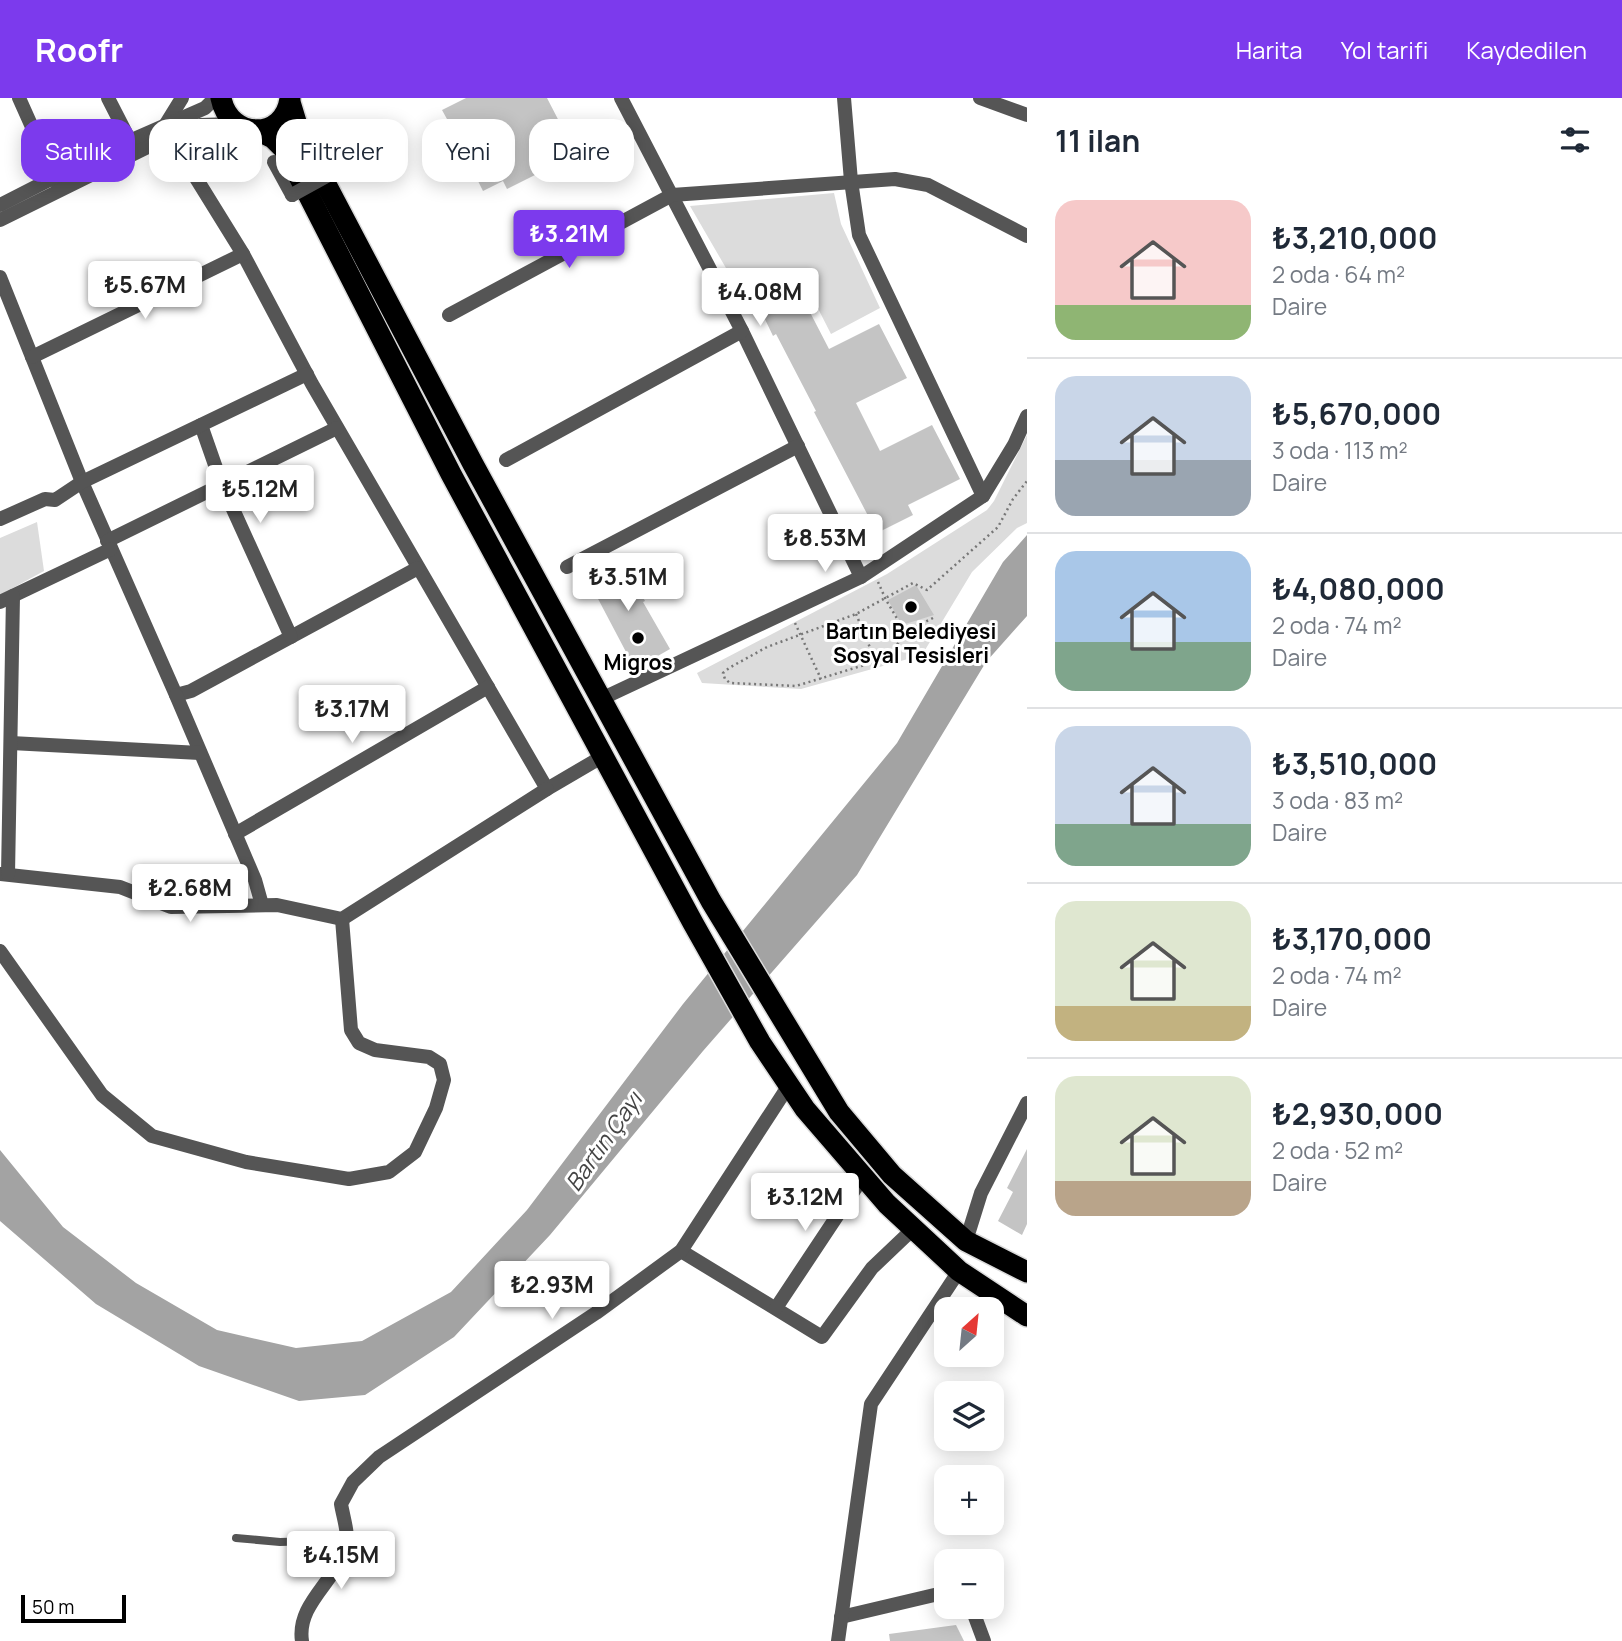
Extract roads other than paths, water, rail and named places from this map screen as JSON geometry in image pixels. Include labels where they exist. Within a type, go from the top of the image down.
[{"type":"highway","points":[[220,98],[229,119]]},
{"type":"highway","points":[[262,130],[278,122],[286,113],[290,100]]},
{"type":"highway","points":[[290,100],[300,135],[473,464],[711,901],[839,1112],[892,1175],[966,1241],[1027,1272]]},
{"type":"highway","points":[[262,133],[273,138],[286,151],[451,474],[760,1042],[806,1109],[887,1205],[960,1270],[1027,1316]]},
{"type":"street","points":[[19,98],[57,183]]},
{"type":"street","points":[[108,98],[119,119]]},
{"type":"street","points":[[173,119],[182,98]]},
{"type":"street","points":[[186,119],[205,108],[215,98]]},
{"type":"street","points":[[628,98],[621,98],[742,331],[798,446],[867,573]]},
{"type":"street","points":[[844,98],[859,235],[983,496]]},
{"type":"street","points":[[981,98],[1027,115]]},
{"type":"street","points":[[0,205],[57,183],[149,139]]},
{"type":"street","points":[[274,162],[276,166]]},
{"type":"street","points":[[449,315],[672,195],[895,179],[928,186],[1027,236]]},
{"type":"street","points":[[199,182],[243,254],[337,428],[547,789]]},
{"type":"street","points":[[285,182],[292,195],[316,182]]},
{"type":"street","points":[[0,220],[57,183]]},
{"type":"street","points":[[32,357],[243,254]]},
{"type":"street","points":[[0,277],[82,482],[255,880],[262,905]]},
{"type":"street","points":[[506,460],[742,331]]},
{"type":"street","points":[[0,519],[45,499],[55,500],[82,482],[307,374]]},
{"type":"street","points":[[601,699],[867,573],[983,496],[1014,445],[1027,416]]},
{"type":"street","points":[[201,425],[222,485],[291,637]]},
{"type":"street","points":[[337,428],[222,485],[6,599],[11,743],[4,874],[120,887],[171,907],[277,905],[342,919],[605,755]]},
{"type":"street","points":[[567,567],[798,446]]},
{"type":"street","points":[[176,695],[191,691],[418,568]]},
{"type":"street","points":[[235,834],[488,687]]},
{"type":"street","points":[[11,743],[200,752]]},
{"type":"street","points":[[0,951],[102,1095],[152,1136],[246,1162],[349,1179],[389,1172],[415,1152],[436,1108],[444,1080],[440,1064],[429,1057],[375,1050],[359,1043],[351,1030],[342,919]]},
{"type":"street","points":[[302,1641],[301,1628],[306,1612],[337,1565],[347,1540],[341,1504],[353,1482],[369,1465],[596,1313],[681,1251],[789,1085]]},
{"type":"street","points":[[966,1241],[982,1193],[1027,1103]]},
{"type":"street","points":[[776,1308],[863,1177]]},
{"type":"street","points":[[681,1251],[822,1337],[873,1268],[913,1229]]},
{"type":"street","points":[[838,1641],[871,1404],[960,1270]]},
{"type":"street","points":[[842,1617],[934,1595]]},
{"type":"street","points":[[976,1619],[984,1641]]},
{"type":"lane","points":[[236,1538],[280,1542],[347,1540]]},
{"type":"water","name":"Bartın Çayı","points":[[1027,535],[1027,616],[986,662],[857,875],[703,1051],[550,1235],[454,1337],[365,1395],[299,1401],[199,1366],[96,1304],[0,1221],[0,1150],[63,1227],[136,1283],[217,1330],[296,1348],[362,1341],[451,1292],[527,1210],[683,1004],[897,743],[1003,562]]},
{"type":"place","name":"Bartın Belediyesi Sosyal Tesisleri","points":[[911,607]]},
{"type":"place","name":"Migros","points":[[638,638]]}]
